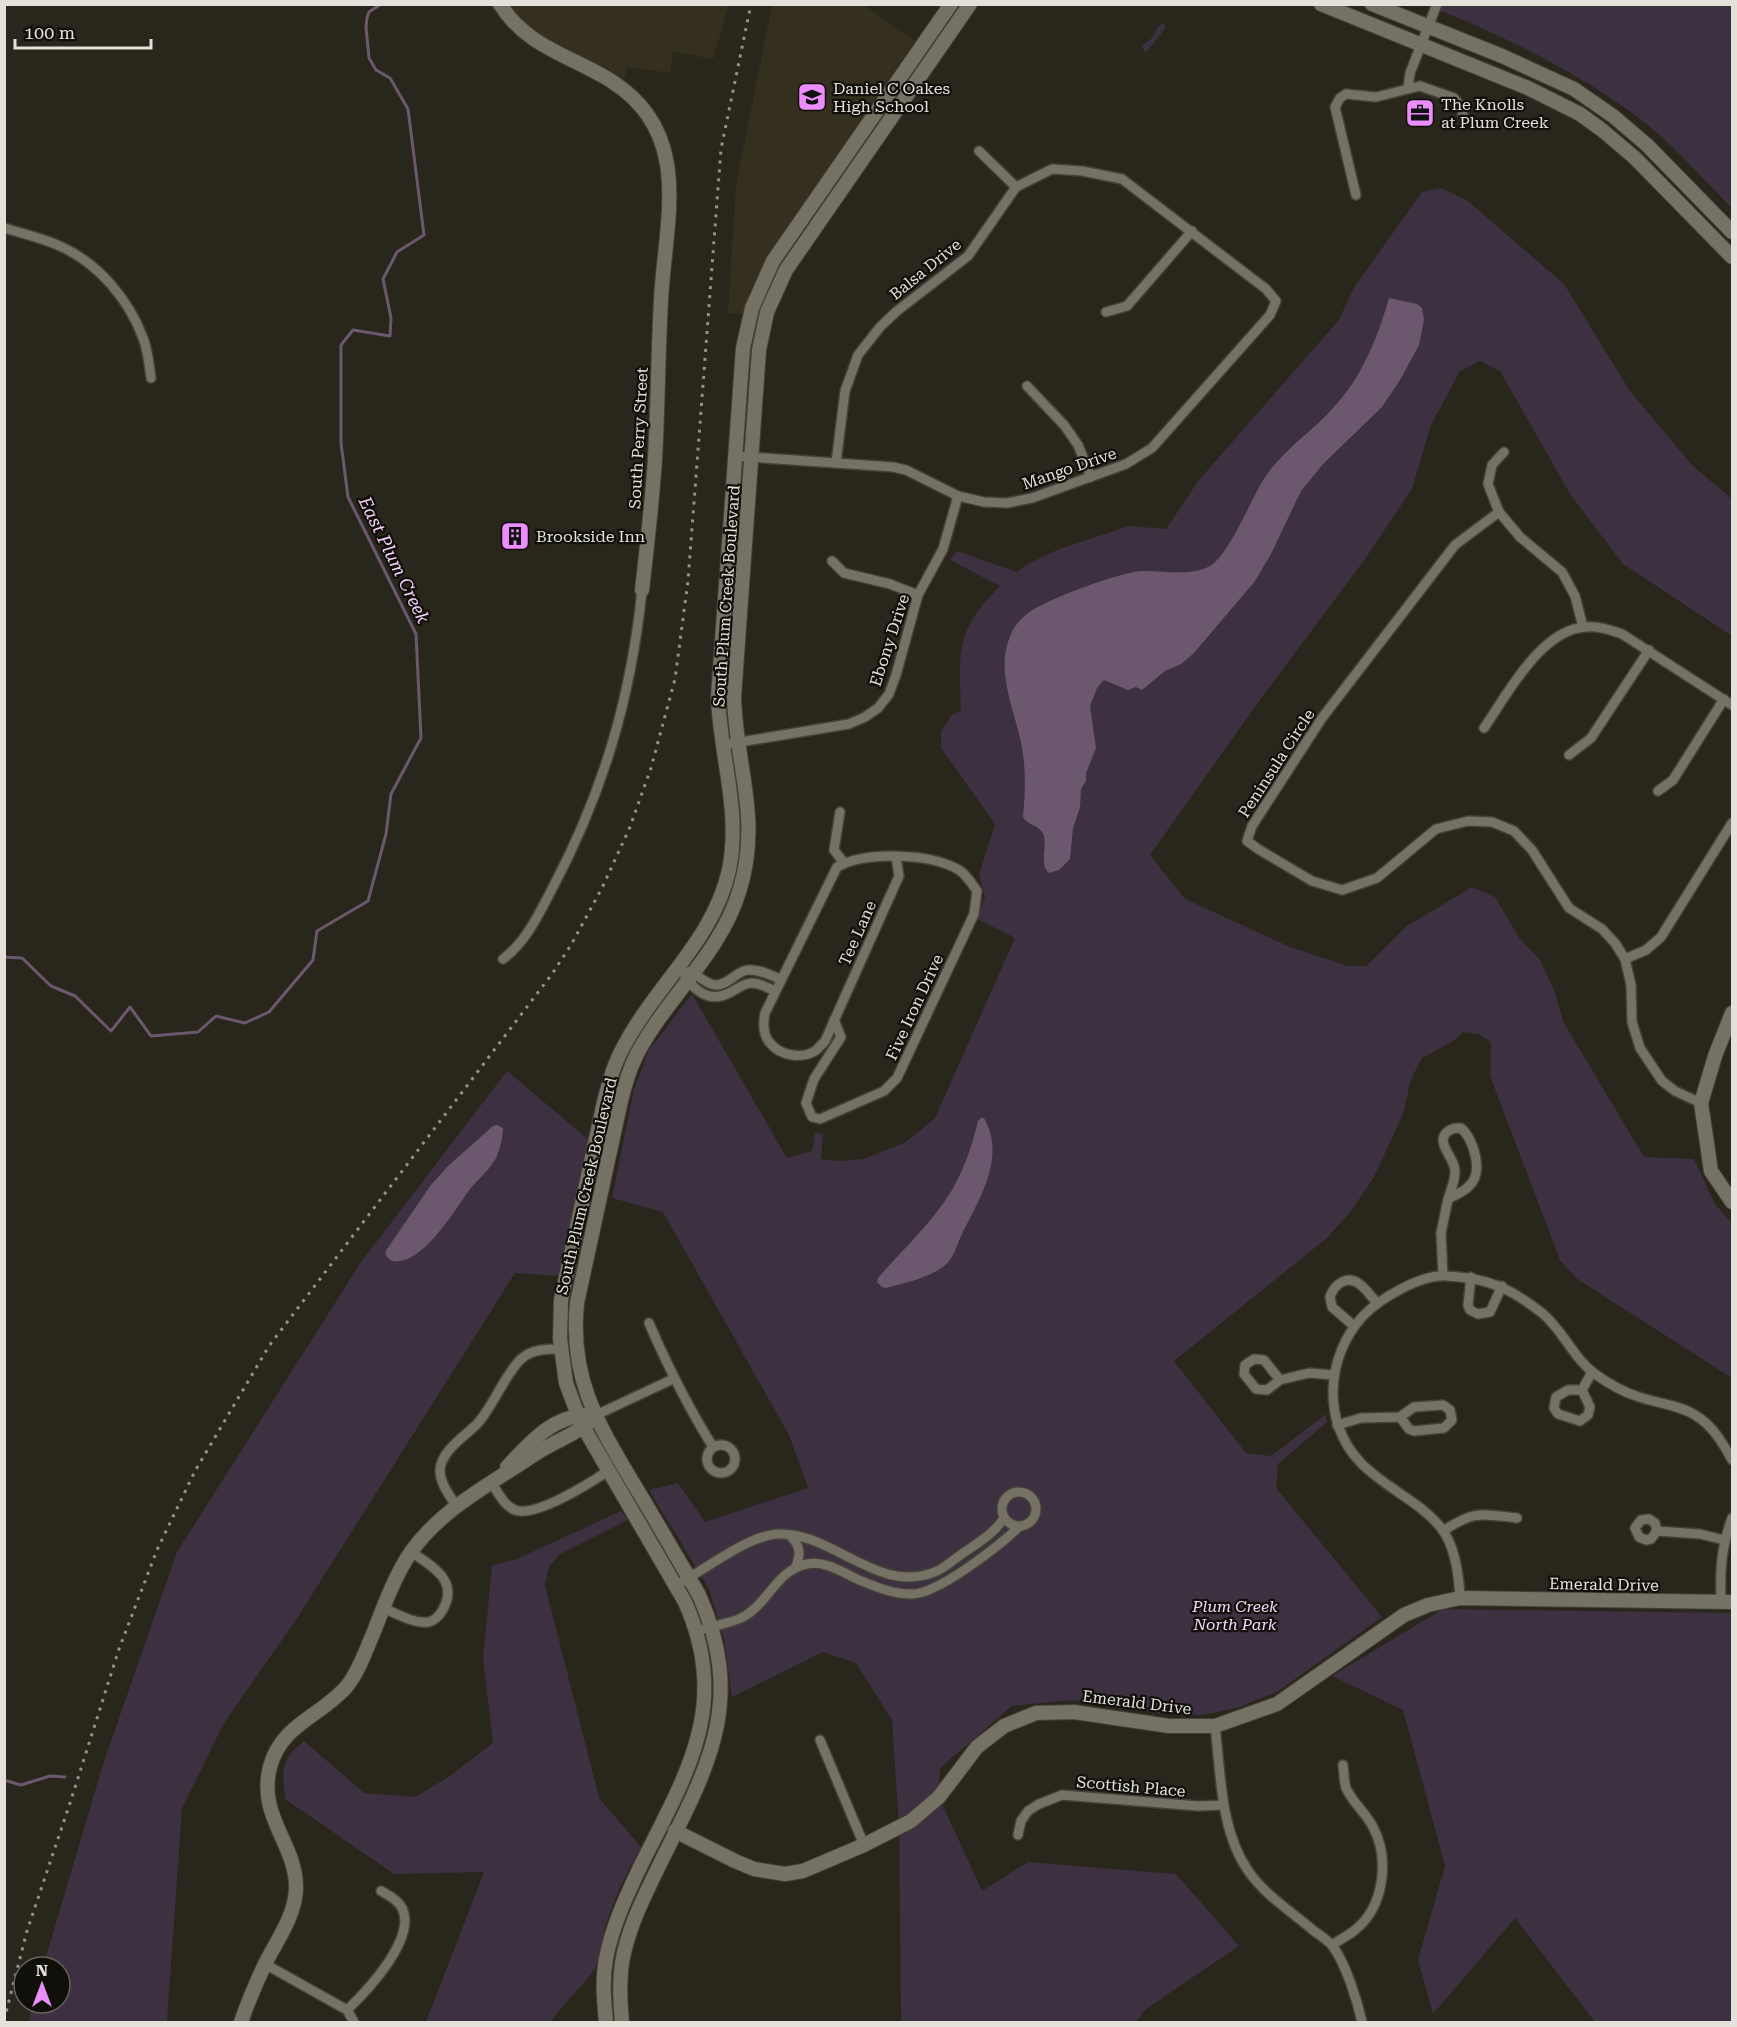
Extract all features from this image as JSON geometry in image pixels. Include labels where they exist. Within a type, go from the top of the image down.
[{"type":"street","name":"South Perry Street","points":[[500,4],[512,21],[536,42],[606,76],[621,87],[647,114],[664,148],[669,200],[661,304],[652,493],[632,668],[614,742],[596,797],[574,847],[523,941],[516,950],[503,959]]},
{"type":"street","name":"South Plum Creek Boulevard","points":[[606,2022],[605,1970],[615,1924],[630,1887],[692,1760],[701,1732],[705,1704],[705,1677],[697,1631],[685,1602],[580,1421],[566,1383],[561,1348],[562,1294],[608,1086],[619,1056],[630,1034],[710,919],[724,888],[728,872],[733,840],[733,813],[719,716],[719,675],[743,348],[752,308],[767,272],[951,4]]},
{"type":"street","name":"South Plum Creek Boulevard","points":[[622,2022],[620,1982],[624,1952],[636,1914],[706,1766],[717,1728],[721,1676],[712,1626],[699,1595],[594,1416],[578,1363],[575,1328],[579,1292],[628,1076],[644,1042],[716,941],[739,893],[747,858],[749,811],[735,715],[735,675],[759,350],[767,312],[781,279],[970,4]]},
{"type":"street","points":[[1321,4],[1528,88],[1590,121],[1635,158],[1732,257]]},
{"type":"street","points":[[1372,4],[1536,70],[1589,99],[1647,145],[1732,232]]},
{"type":"street","points":[[1408,88],[1410,73],[1437,4]]},
{"type":"street","points":[[1356,195],[1335,107],[1340,98],[1346,94],[1376,97],[1420,86],[1454,98],[1462,108],[1463,116]]},
{"type":"street","points":[[979,151],[1016,187]]},
{"type":"street","name":"Balsa Drive","points":[[836,462],[844,391],[858,355],[880,327],[897,311],[968,256],[1016,187],[1052,169],[1082,171],[1122,179],[1266,289],[1276,302]]},
{"type":"street","points":[[4,228],[48,241],[76,254],[110,284],[127,306],[143,337],[152,378]]},
{"type":"street","points":[[1106,312],[1127,306],[1192,231]]},
{"type":"street","name":"Mango Drive","points":[[735,456],[893,467],[906,470],[958,496],[984,502],[1007,503],[1032,498],[1126,464],[1152,448],[1270,315],[1276,302]]},
{"type":"street","points":[[1027,387],[1064,425],[1078,446],[1091,477]]},
{"type":"street","points":[[1504,452],[1492,465],[1488,484],[1499,512],[1520,537],[1562,572],[1575,596],[1583,627]]},
{"type":"street","name":"Ebony Drive","points":[[722,745],[849,724],[878,708],[889,694],[897,675],[918,595],[943,549],[958,496]]},
{"type":"street","name":"Peninsula Circle","points":[[1499,512],[1455,545],[1322,718],[1252,826],[1247,841],[1312,881],[1342,890],[1377,878],[1436,829],[1468,821],[1492,822],[1514,831],[1532,850],[1569,908],[1602,929],[1625,959],[1631,985],[1632,1022],[1640,1048],[1662,1082],[1674,1091],[1701,1103]]},
{"type":"street","points":[[832,561],[844,573],[890,584],[918,595]]},
{"type":"street","points":[[1484,729],[1534,657],[1550,641],[1583,627],[1602,627],[1622,634],[1728,702],[1673,780],[1658,791]]},
{"type":"street","points":[[1569,755],[1591,738],[1650,650]]},
{"type":"street","points":[[840,812],[834,850],[844,863]]},
{"type":"street","points":[[1625,959],[1646,950],[1661,937],[1732,823]]},
{"type":"street","points":[[679,966],[691,977],[702,994],[715,998],[750,983],[760,984],[774,991],[837,867],[864,858],[896,857]]},
{"type":"street","name":"Five Iron Drive","points":[[834,1020],[841,1037],[814,1079],[806,1103],[812,1117],[820,1119],[884,1091],[897,1078],[974,914],[977,891],[962,871],[939,860],[896,857]]},
{"type":"street","name":"Tee Lane","points":[[774,991],[765,1012],[763,1025],[770,1044],[782,1053],[798,1056],[815,1051],[825,1041],[899,876],[896,857]]},
{"type":"street","points":[[691,977],[715,985],[748,970],[763,972],[780,979]]},
{"type":"street","points":[[1732,1013],[1715,1056],[1701,1103],[1711,1171],[1732,1202]]},
{"type":"street","points":[[1443,1275],[1442,1233],[1448,1199],[1455,1170],[1454,1161],[1444,1146],[1443,1139],[1451,1129],[1461,1128],[1475,1156],[1476,1174],[1469,1187],[1448,1199]]},
{"type":"street","points":[[1460,1598],[1460,1585],[1453,1554],[1443,1531],[1424,1511],[1360,1463],[1337,1425],[1333,1397],[1334,1375],[1344,1342],[1354,1326],[1377,1303],[1420,1281],[1443,1275],[1471,1277],[1502,1286],[1518,1294],[1545,1315],[1592,1372],[1619,1389],[1694,1414],[1721,1440],[1732,1460]]},
{"type":"street","points":[[1471,1277],[1468,1305],[1470,1310],[1478,1314],[1490,1312],[1502,1286]]},
{"type":"street","points":[[1354,1326],[1332,1307],[1330,1297],[1338,1284],[1347,1280],[1358,1282],[1377,1303]]},
{"type":"street","points":[[649,1323],[673,1379],[713,1447]]},
{"type":"street","points":[[457,1507],[442,1481],[440,1469],[443,1459],[454,1445],[479,1422],[521,1359],[532,1352],[561,1348]]},
{"type":"street","points":[[1582,1390],[1592,1372]]},
{"type":"street","points":[[1280,1380],[1300,1374],[1334,1375]]},
{"type":"street","points":[[241,2022],[265,1964],[290,1915],[296,1888],[293,1865],[272,1817],[267,1798],[272,1762],[279,1746],[292,1731],[345,1689],[361,1662],[395,1580],[411,1552],[435,1525],[491,1482],[539,1434],[566,1419],[580,1421],[594,1416],[673,1379]]},
{"type":"street","points":[[1337,1425],[1361,1418],[1400,1417],[1414,1407],[1443,1405],[1450,1410],[1452,1420],[1444,1428],[1414,1431],[1409,1429],[1400,1417]]},
{"type":"street","points":[[491,1482],[506,1504],[515,1510],[525,1512],[538,1510],[608,1471]]},
{"type":"street","points":[[697,1631],[741,1618],[754,1608],[783,1575],[808,1564],[819,1564],[886,1591],[914,1594],[944,1583],[1006,1539],[1019,1527],[1031,1522],[1037,1511],[1035,1502],[1027,1493],[1018,1491],[1007,1496],[1001,1508],[1004,1518],[1013,1526],[1019,1527]]},
{"type":"street","points":[[1443,1531],[1479,1513],[1517,1518]]},
{"type":"street","points":[[675,1586],[751,1542],[766,1536],[789,1535],[813,1541],[888,1576],[911,1578],[937,1571],[996,1530],[1004,1518]]},
{"type":"street","points":[[1727,1602],[1720,1568],[1724,1540],[1732,1518]]},
{"type":"street","points":[[1657,1532],[1700,1534],[1724,1540]]},
{"type":"street","points":[[789,1535],[800,1549],[800,1559],[795,1568]]},
{"type":"street","points":[[383,1608],[420,1622],[430,1622],[439,1615],[445,1605],[448,1592],[445,1580],[437,1570],[411,1552]]},
{"type":"street","name":"Emerald Drive","points":[[675,1831],[735,1861],[769,1873],[785,1874],[802,1871],[864,1845],[911,1821],[939,1797],[977,1747],[1004,1726],[1036,1713],[1074,1712],[1169,1726],[1215,1726],[1277,1704],[1404,1615],[1428,1605],[1460,1598],[1727,1602]]},
{"type":"street","points":[[1215,1726],[1224,1806],[1234,1846],[1248,1871],[1263,1890],[1332,1945],[1347,1975],[1362,2022]]},
{"type":"street","points":[[820,1740],[864,1845]]},
{"type":"street","points":[[1332,1945],[1357,1929],[1372,1910],[1380,1890],[1383,1869],[1374,1827],[1346,1788],[1342,1765]]},
{"type":"street","name":"Scottish Place","points":[[1018,1834],[1021,1821],[1028,1811],[1062,1796],[1224,1806]]},
{"type":"street","points":[[347,2010],[365,1993],[401,1942],[406,1925],[402,1908],[394,1899],[381,1891]]},
{"type":"street","points":[[265,1964],[347,2010],[354,2022]]},
{"type":"shaded area","points":[[500,5],[729,5],[713,59],[673,52],[670,73],[628,67],[621,87],[549,49]]},
{"type":"shaded area","points":[[772,5],[864,5],[915,41],[773,247],[756,278],[742,314],[728,313],[736,185]]},
{"type":"shaded area","points":[[1389,298],[1417,304],[1422,308],[1424,320],[1419,345],[1382,407],[1324,463],[1301,491],[1271,554],[1255,581],[1194,653],[1181,664],[1165,671],[1142,690],[1136,687],[1128,690],[1104,680],[1097,688],[1090,706],[1096,748],[1086,773],[1086,781],[1081,789],[1080,807],[1073,828],[1070,859],[1059,870],[1049,873],[1044,865],[1044,836],[1023,817],[1025,770],[1020,739],[1008,694],[1005,664],[1006,649],[1014,628],[1025,615],[1037,608],[1101,581],[1142,571],[1194,571],[1210,566],[1217,560],[1273,466],[1332,410],[1356,378],[1375,339]]},
{"type":"shaded area","points":[[981,1118],[984,1118],[990,1133],[992,1148],[988,1179],[952,1257],[943,1267],[916,1280],[882,1287],[877,1282],[878,1278],[926,1225],[957,1182]]},
{"type":"shaded area","points":[[497,1125],[503,1128],[503,1131],[497,1156],[439,1232],[410,1258],[400,1261],[389,1259],[385,1253],[387,1249],[431,1185],[448,1166]]},
{"type":"green space","points":[[1426,5],[1732,5],[1732,208],[1654,130],[1602,92],[1528,50]]},
{"type":"green space","points":[[1163,23],[1166,27],[1146,53],[1143,45],[1152,38],[1157,28]]},
{"type":"green space","name":"Plum Creek North Park","points":[[1441,188],[1468,201],[1564,284],[1630,391],[1692,465],[1732,499],[1732,636],[1623,564],[1570,494],[1500,371],[1480,361],[1460,371],[1431,425],[1412,489],[1365,559],[1257,704],[1150,855],[1185,899],[1290,947],[1348,966],[1366,966],[1407,926],[1472,887],[1495,897],[1520,939],[1540,960],[1554,990],[1564,1023],[1644,1157],[1694,1159],[1715,1204],[1732,1224],[1732,1378],[1577,1279],[1560,1260],[1490,1076],[1491,1042],[1479,1034],[1463,1032],[1452,1042],[1422,1058],[1411,1079],[1403,1114],[1374,1177],[1351,1211],[1327,1238],[1174,1361],[1246,1453],[1271,1456],[1326,1414],[1327,1422],[1278,1464],[1276,1488],[1382,1617],[1277,1692],[1237,1708],[1202,1715],[1157,1713],[1073,1700],[1012,1706],[940,1768],[939,1797],[982,1891],[1028,1862],[1176,1874],[1239,1946],[1146,2009],[1136,2022],[901,2022],[899,1827],[892,1720],[856,1663],[823,1652],[732,1697],[724,1638],[709,1589],[649,1490],[678,1483],[705,1522],[808,1488],[789,1435],[663,1212],[612,1198],[634,1089],[649,1050],[692,994],[787,1158],[812,1151],[815,1133],[823,1134],[821,1159],[840,1161],[863,1159],[906,1142],[935,1118],[1015,938],[977,919],[985,897],[979,874],[995,824],[941,748],[941,731],[952,715],[961,710],[961,656],[967,629],[985,602],[1000,586],[950,560],[957,551],[1017,572],[1026,565],[1059,549],[1129,526],[1166,529],[1199,480],[1339,320],[1353,289],[1422,192]]},
{"type":"green space","points":[[507,1071],[589,1140],[561,1276],[515,1273],[296,1620],[224,1723],[182,1808],[167,2022],[29,2022],[30,2015],[72,2015],[72,1955],[47,1955],[104,1761],[177,1552],[361,1262]]},
{"type":"green space","points":[[621,1511],[628,1520],[560,1554],[549,1566],[545,1585],[599,1798],[641,1847],[610,1914],[596,1965],[585,1982],[551,2022],[426,2022],[484,1872],[394,1874],[285,1799],[284,1767],[286,1760],[304,1741],[364,1793],[415,1797],[447,1778],[493,1743],[483,1658],[492,1566],[517,1559]]},
{"type":"green space","points":[[1443,1609],[1732,1613],[1732,2022],[1595,2022],[1515,1918],[1433,2014],[1418,1960],[1445,1866],[1403,1710],[1332,1676]]},
{"type":"waterway","name":"East Plum Creek","points":[[4,957],[22,958],[51,986],[75,996],[111,1031],[130,1007],[151,1036],[198,1032],[216,1016],[245,1023],[269,1012],[313,960],[317,931],[368,901],[386,834],[391,794],[421,738],[416,634],[348,497],[341,443],[341,345],[353,330],[390,336],[391,318],[383,279],[397,252],[424,235],[408,109],[390,78],[376,70],[369,58],[367,18],[369,12],[381,4]]},
{"type":"waterway","points":[[4,1780],[21,1785],[50,1776],[65,1777]]},
{"type":"railway","points":[[4,2020],[27,1931],[119,1649],[157,1550],[195,1471],[269,1346],[552,974],[571,945],[602,888],[630,827],[651,768],[675,679],[688,581],[721,149],[751,4]]},
{"type":"place","name":"Daniel C Oakes High School","points":[[812,97]]},
{"type":"place","name":"The Knolls at Plum Creek","points":[[1420,113]]},
{"type":"place","name":"Brookside Inn","points":[[515,536]]}]
